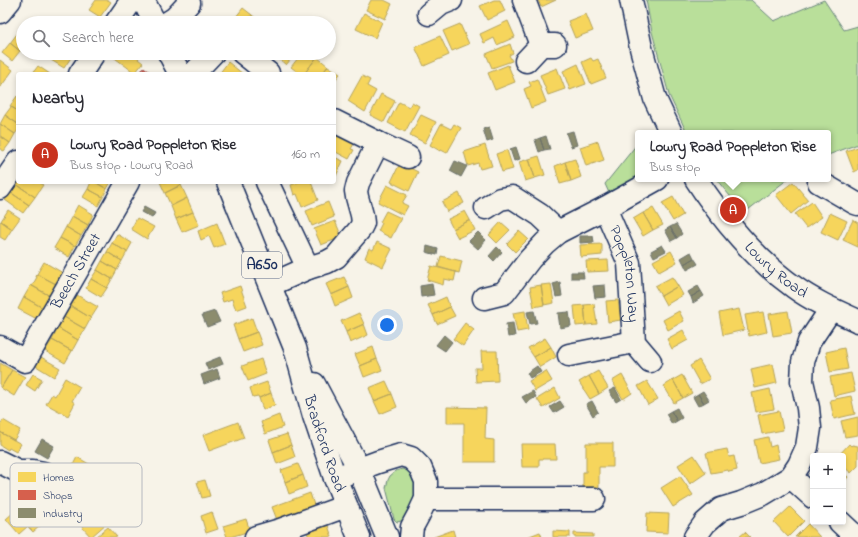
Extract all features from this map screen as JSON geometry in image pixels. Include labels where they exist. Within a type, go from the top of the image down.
[{"type":"street","points":[[0,12],[10,0]]},
{"type":"street","points":[[121,16],[132,0]]},
{"type":"street","points":[[143,0],[151,16]]},
{"type":"street","points":[[177,16],[189,3],[188,0]]},
{"type":"street","points":[[429,14],[441,4],[451,0]]},
{"type":"street","points":[[524,0],[548,45],[526,61]]},
{"type":"street","points":[[631,0],[640,48],[655,99],[670,130]]},
{"type":"street","points":[[81,72],[89,60]]},
{"type":"street","points":[[173,60],[179,72]]},
{"type":"street","points":[[195,72],[206,60]]},
{"type":"street","points":[[252,60],[267,72]]},
{"type":"street","points":[[336,122],[408,157]]},
{"type":"street","points":[[270,285],[336,257],[360,229],[363,223],[356,191],[358,182],[378,143]]},
{"type":"street","points":[[0,188],[16,165]]},
{"type":"street","points":[[484,298],[504,293],[530,259],[558,232],[652,182]]},
{"type":"street","name":"Lowry Road","points":[[698,182],[729,225],[760,259],[794,287],[831,309],[858,321]]},
{"type":"street","points":[[819,182],[858,204]]},
{"type":"street","name":"Beech Street","points":[[0,347],[25,361],[127,184]]},
{"type":"street","name":"Bradford Road","points":[[229,184],[295,348],[314,416],[335,478],[359,537]]},
{"type":"street","points":[[268,184],[308,268]]},
{"type":"street","points":[[486,208],[500,199],[512,197],[540,215],[558,232]]},
{"type":"street","name":"Poppleton Way","points":[[605,208],[629,263],[634,342],[650,361]]},
{"type":"street","points":[[695,537],[705,523],[721,509],[763,494],[791,477],[799,465],[807,448],[810,428],[808,408],[802,382],[803,362],[809,342],[831,309]]},
{"type":"street","name":"Poppleton Way","points":[[569,355],[634,342]]},
{"type":"street","name":"Bradford Road","points":[[295,348],[359,469],[387,537]]},
{"type":"street","name":"Bradford Road","points":[[359,469],[402,455],[411,458],[420,467],[426,481],[426,499],[412,527],[411,537]]},
{"type":"street","points":[[335,478],[359,469]]},
{"type":"street","points":[[791,477],[810,494]]},
{"type":"street","points":[[426,499],[594,499]]},
{"type":"street","points":[[256,537],[346,506]]},
{"type":"street","points":[[843,525],[856,537]]},
{"type":"green space","points":[[646,0],[751,0],[774,21],[824,0],[844,30],[858,26],[858,144],[831,154],[831,130],[686,130],[669,95],[652,32]]},
{"type":"green space","points":[[635,147],[635,179],[609,193],[605,184]]},
{"type":"green space","points":[[718,182],[784,182],[744,213]]},
{"type":"green space","points":[[402,469],[413,475],[417,489],[414,499],[404,519],[397,522],[394,519],[386,488],[390,476],[396,471]]},
{"type":"building: Homes","points":[[96,0],[108,0],[111,2],[101,16],[89,10]]},
{"type":"building: Homes","points":[[371,0],[384,0],[392,4],[385,19],[366,10]]},
{"type":"building: Homes","points":[[494,0],[500,0],[505,11],[487,20],[480,6]]},
{"type":"building: Homes","points":[[538,0],[556,0],[541,7]]},
{"type":"building: Homes","points":[[243,8],[252,15],[251,16],[237,16]]},
{"type":"building: Homes","points":[[364,13],[382,22],[375,38],[356,29]]},
{"type":"building: Homes","points":[[586,14],[593,31],[575,38],[568,21]]},
{"type":"building: Homes","points":[[508,21],[515,37],[497,45],[494,38],[484,43],[480,34]]},
{"type":"building: Homes","points":[[460,24],[469,44],[452,51],[443,31]]},
{"type":"building: Homes","points":[[16,35],[16,48],[10,43]]},
{"type":"building: Homes","points":[[440,36],[449,55],[424,66],[415,47]]},
{"type":"building: Homes","points":[[10,43],[16,48],[16,56],[12,61],[2,53]]},
{"type":"building: Homes","points":[[510,44],[513,53],[509,55],[512,61],[492,68],[486,54]]},
{"type":"building: Homes","points":[[591,58],[593,61],[598,59],[606,78],[591,84],[582,62]]},
{"type":"building: Homes","points":[[0,60],[13,70],[0,88]]},
{"type":"building: Homes","points":[[51,60],[69,60],[64,68]]},
{"type":"building: Homes","points":[[117,60],[139,60],[143,63],[136,72]]},
{"type":"building: Homes","points":[[280,60],[290,60],[286,65]]},
{"type":"building: Homes","points":[[296,60],[315,60],[306,72],[297,72],[291,67]]},
{"type":"building: Homes","points":[[315,60],[321,60],[328,66],[324,72],[306,72]]},
{"type":"building: Homes","points":[[228,62],[240,72],[220,72]]},
{"type":"building: Homes","points":[[578,64],[586,84],[570,90],[563,71]]},
{"type":"building: Homes","points":[[508,65],[515,82],[495,90],[488,73]]},
{"type":"building: Homes","points":[[38,66],[47,72],[34,72]]},
{"type":"building: Homes","points":[[328,66],[340,74],[336,79],[336,72],[324,72]]},
{"type":"building: Homes","points":[[557,68],[565,89],[548,95],[540,75]]},
{"type":"building: Homes","points":[[362,76],[370,80],[367,86],[376,91],[365,112],[348,101]]},
{"type":"building: Homes","points":[[537,79],[546,102],[531,108],[524,89],[531,86],[529,82]]},
{"type":"building: Homes","points":[[381,94],[395,101],[384,122],[370,115]]},
{"type":"building: Homes","points":[[16,97],[16,110],[10,106]]},
{"type":"building: Homes","points":[[399,102],[409,107],[412,102],[419,106],[405,132],[388,123]]},
{"type":"building: Homes","points":[[11,107],[16,110],[16,123],[5,115]]},
{"type":"building: Homes","points":[[5,115],[16,123],[16,133],[15,134],[0,124]]},
{"type":"building: Homes","points":[[421,115],[436,122],[425,143],[410,135]]},
{"type":"building: Homes","points":[[0,124],[15,134],[10,143],[0,136]]},
{"type":"building: Homes","points":[[441,124],[451,129],[454,124],[461,128],[447,153],[430,145]]},
{"type":"building: Homes","points":[[336,134],[355,142],[351,149],[354,150],[349,159],[336,152]]},
{"type":"building: Homes","points":[[0,136],[10,143],[4,151],[0,149]]},
{"type":"building: Homes","points":[[598,141],[604,160],[586,166],[580,147]]},
{"type":"building: Homes","points":[[485,145],[492,166],[480,169],[478,163],[468,166],[464,152]]},
{"type":"building: Homes","points":[[858,147],[858,170],[854,172],[846,151]]},
{"type":"building: Homes","points":[[507,150],[513,169],[502,172],[496,154]]},
{"type":"building: Homes","points":[[539,156],[545,175],[535,178],[529,159]]},
{"type":"building: Homes","points":[[336,158],[343,161],[336,176]]},
{"type":"building: Homes","points":[[529,159],[535,178],[525,181],[519,162]]},
{"type":"building: Homes","points":[[575,159],[581,177],[571,181],[565,162]]},
{"type":"building: Homes","points":[[565,162],[571,181],[560,184],[555,166]]},
{"type":"building: Homes","points":[[400,163],[418,172],[409,191],[391,182]]},
{"type":"building: Homes","points":[[793,182],[808,200],[791,214],[776,195]]},
{"type":"building: Homes","points":[[16,184],[42,184],[43,185],[35,197]]},
{"type":"building: Homes","points":[[16,184],[35,197],[29,205],[10,192]]},
{"type":"building: Homes","points":[[90,184],[98,184],[107,189],[103,197],[88,189]]},
{"type":"building: Homes","points":[[98,184],[110,184],[107,189]]},
{"type":"building: Homes","points":[[161,184],[181,184],[181,185],[165,193]]},
{"type":"building: Homes","points":[[312,184],[318,200],[302,207],[297,194],[294,195],[291,185]]},
{"type":"building: Homes","points":[[181,185],[187,198],[171,206],[165,193]]},
{"type":"building: Homes","points":[[387,185],[407,195],[402,203],[408,206],[403,215],[378,202]]},
{"type":"building: Homes","points":[[88,189],[103,197],[98,206],[83,197]]},
{"type":"building: Homes","points":[[10,192],[29,205],[23,213],[5,200]]},
{"type":"building: Homes","points":[[459,193],[464,203],[447,212],[442,202]]},
{"type":"building: Homes","points":[[673,197],[683,215],[673,221],[662,203]]},
{"type":"building: Homes","points":[[187,198],[193,212],[176,219],[171,206]]},
{"type":"building: Homes","points":[[328,202],[334,217],[312,226],[306,211]]},
{"type":"building: Homes","points":[[812,202],[822,217],[806,228],[795,214]]},
{"type":"building: Homes","points":[[78,205],[93,214],[88,225],[72,216]]},
{"type":"building: Homes","points":[[653,208],[663,225],[653,230],[643,213]]},
{"type":"building: Homes","points":[[8,210],[20,218],[12,229],[1,221]]},
{"type":"building: Homes","points":[[386,211],[401,218],[391,238],[378,231],[382,223],[380,222]]},
{"type":"building: Homes","points":[[465,211],[470,220],[453,229],[448,219]]},
{"type":"building: Homes","points":[[193,212],[199,225],[182,232],[176,219]]},
{"type":"building: Homes","points":[[643,213],[653,230],[643,236],[633,219]]},
{"type":"building: Homes","points":[[830,213],[847,221],[838,240],[821,232]]},
{"type":"building: Homes","points":[[72,216],[88,225],[81,236],[66,227]]},
{"type":"building: Homes","points":[[137,218],[154,227],[147,239],[131,229]]},
{"type":"building: Homes","points":[[470,220],[475,230],[458,238],[453,229]]},
{"type":"building: Homes","points":[[853,220],[858,223],[858,247],[843,240]]},
{"type":"building: Homes","points":[[1,221],[12,229],[5,240],[0,237]]},
{"type":"building: Homes","points":[[335,221],[342,237],[321,245],[314,229]]},
{"type":"building: Homes","points":[[501,222],[510,230],[497,243],[489,235]]},
{"type":"building: Homes","points":[[217,223],[225,244],[214,248],[209,236],[201,240],[198,231]]},
{"type":"building: Homes","points":[[66,227],[81,236],[75,246],[60,238]]},
{"type":"building: Homes","points":[[519,231],[528,239],[515,252],[507,244]]},
{"type":"building: Homes","points":[[117,234],[132,243],[127,252],[112,243]]},
{"type":"building: Homes","points":[[60,238],[75,246],[69,257],[54,248]]},
{"type":"building: Homes","points":[[377,242],[392,249],[383,267],[365,258],[369,248],[373,250]]},
{"type":"building: Homes","points":[[112,243],[127,252],[122,261],[107,252]]},
{"type":"building: Homes","points":[[602,244],[602,255],[581,257],[580,245]]},
{"type":"building: Homes","points":[[671,251],[677,262],[659,272],[653,261]]},
{"type":"building: Homes","points":[[107,252],[122,261],[117,270],[102,261]]},
{"type":"building: Homes","points":[[441,256],[462,261],[459,273],[438,267]]},
{"type":"building: Homes","points":[[608,260],[609,271],[587,272],[586,261]]},
{"type":"building: Homes","points":[[102,261],[117,270],[112,279],[97,270]]},
{"type":"building: Homes","points":[[44,262],[63,273],[56,284],[37,274]]},
{"type":"building: Homes","points":[[431,266],[456,272],[454,281],[444,279],[443,285],[427,280]]},
{"type":"building: Homes","points":[[97,270],[112,279],[107,288],[91,279]]},
{"type":"building: Homes","points":[[37,274],[56,284],[50,296],[32,286]]},
{"type":"building: Homes","points":[[344,277],[349,287],[331,295],[326,284]]},
{"type":"building: Homes","points":[[672,277],[678,286],[661,296],[655,286]]},
{"type":"building: Homes","points":[[91,279],[107,288],[101,297],[86,288]]},
{"type":"building: Homes","points":[[551,284],[554,303],[544,305],[541,285]]},
{"type":"building: Homes","points":[[31,285],[50,296],[43,308],[24,297]]},
{"type":"building: Homes","points":[[541,285],[544,305],[534,307],[530,287]]},
{"type":"building: Homes","points":[[240,286],[247,306],[236,310],[232,299],[223,302],[220,293]]},
{"type":"building: Homes","points":[[678,286],[683,295],[666,305],[661,296]]},
{"type":"building: Homes","points":[[349,287],[353,298],[335,306],[331,295]]},
{"type":"building: Homes","points":[[77,295],[98,307],[91,318],[71,306]]},
{"type":"building: Homes","points":[[24,297],[43,308],[37,319],[18,309]]},
{"type":"building: Homes","points":[[446,297],[450,307],[433,315],[428,305]]},
{"type":"building: Homes","points":[[618,300],[621,320],[608,322],[606,301]]},
{"type":"building: Homes","points":[[594,304],[597,324],[586,325],[584,305]]},
{"type":"building: Homes","points":[[584,305],[586,325],[576,326],[574,306]]},
{"type":"building: Homes","points":[[71,306],[91,318],[85,329],[64,317]]},
{"type":"building: Homes","points":[[450,307],[455,316],[437,324],[433,315]]},
{"type":"building: Homes","points":[[739,309],[744,330],[723,335],[719,313]]},
{"type":"building: Homes","points":[[525,311],[528,330],[517,332],[513,313]]},
{"type":"building: Homes","points":[[679,311],[684,321],[668,330],[663,320]]},
{"type":"building: Homes","points":[[788,311],[792,333],[773,336],[769,314]]},
{"type":"building: Homes","points":[[763,312],[767,332],[749,336],[745,315]]},
{"type":"building: Homes","points":[[359,313],[364,324],[346,332],[341,321]]},
{"type":"building: Homes","points":[[64,317],[85,329],[78,340],[58,328]]},
{"type":"building: Homes","points":[[252,318],[257,332],[238,339],[233,325]]},
{"type":"building: Homes","points":[[465,323],[474,330],[463,346],[453,339]]},
{"type":"building: Homes","points":[[364,324],[368,335],[350,343],[346,332]]},
{"type":"building: Homes","points":[[58,328],[78,340],[72,351],[52,340]]},
{"type":"building: Homes","points":[[683,330],[688,340],[672,349],[667,339]]},
{"type":"building: Homes","points":[[257,332],[262,345],[243,352],[238,339]]},
{"type":"building: Homes","points":[[545,338],[551,347],[534,357],[528,348]]},
{"type":"building: Homes","points":[[52,340],[72,351],[65,363],[45,351]]},
{"type":"building: Homes","points":[[373,347],[377,359],[360,366],[355,354]]},
{"type":"building: Homes","points":[[551,347],[556,357],[540,367],[534,357]]},
{"type":"building: Homes","points":[[844,348],[848,369],[830,372],[826,352]]},
{"type":"building: Homes","points":[[481,351],[497,351],[498,381],[476,382],[475,368],[482,368]]},
{"type":"building: Homes","points":[[41,357],[60,368],[54,377],[36,366]]},
{"type":"building: Homes","points":[[261,359],[266,374],[248,381],[242,366]]},
{"type":"building: Homes","points":[[377,359],[382,370],[364,377],[360,366]]},
{"type":"building: Homes","points":[[699,360],[710,379],[700,384],[690,366]]},
{"type":"building: Homes","points":[[0,363],[12,370],[1,388],[0,387]]},
{"type":"building: Homes","points":[[773,364],[777,383],[755,388],[751,369]]},
{"type":"building: Homes","points":[[12,370],[25,377],[14,396],[1,388]]},
{"type":"building: Homes","points":[[546,371],[552,381],[535,391],[529,381]]},
{"type":"building: Homes","points":[[598,371],[608,388],[599,394],[589,376]]},
{"type":"building: Homes","points":[[851,373],[855,391],[834,396],[830,377]]},
{"type":"building: Homes","points":[[33,374],[42,379],[35,391],[26,385]]},
{"type":"building: Homes","points":[[622,375],[632,393],[623,399],[612,381]]},
{"type":"building: Homes","points":[[682,375],[692,393],[683,398],[673,380]]},
{"type":"building: Homes","points":[[589,376],[599,394],[590,399],[579,382]]},
{"type":"building: Homes","points":[[65,378],[80,387],[72,401],[75,403],[68,416],[46,404],[52,394],[55,396]]},
{"type":"building: Homes","points":[[673,380],[683,398],[674,403],[664,386]]},
{"type":"building: Homes","points":[[386,381],[392,394],[374,401],[369,388]]},
{"type":"building: Homes","points":[[647,381],[658,399],[648,405],[638,386]]},
{"type":"building: Homes","points":[[267,382],[271,393],[259,398],[258,396],[253,397],[250,388]]},
{"type":"building: Homes","points":[[555,388],[560,398],[543,408],[537,399]]},
{"type":"building: Homes","points":[[770,389],[774,409],[756,412],[752,393]]},
{"type":"building: Homes","points":[[271,393],[275,405],[263,410],[259,398]]},
{"type":"building: Homes","points":[[392,394],[397,407],[380,414],[374,401]]},
{"type":"building: Homes","points":[[851,396],[855,414],[834,419],[830,400]]},
{"type":"building: Homes","points":[[447,407],[486,408],[485,439],[494,440],[494,462],[464,462],[464,423],[447,423]]},
{"type":"building: Homes","points":[[779,411],[783,430],[762,434],[758,415]]},
{"type":"building: Homes","points":[[279,415],[283,427],[265,434],[261,422]]},
{"type":"building: Homes","points":[[858,417],[858,435],[845,437],[841,421]]},
{"type":"building: Homes","points":[[3,420],[20,430],[14,440],[0,432],[0,425]]},
{"type":"building: Homes","points":[[238,422],[244,438],[209,451],[203,435]]},
{"type":"building: Homes","points":[[0,432],[21,444],[16,452],[9,448],[8,450],[0,445]]},
{"type":"building: Homes","points":[[287,434],[291,445],[273,452],[269,440]]},
{"type":"building: Homes","points":[[768,437],[770,447],[776,445],[779,459],[759,463],[754,440]]},
{"type":"building: Homes","points":[[586,443],[613,443],[613,467],[599,467],[599,487],[583,487],[583,472],[586,472]]},
{"type":"building: Homes","points":[[521,444],[555,444],[556,459],[539,459],[539,467],[522,467]]},
{"type":"building: Homes","points":[[849,444],[851,446],[858,446],[858,466],[851,473],[846,469],[846,453],[841,453]]},
{"type":"building: Homes","points":[[291,445],[295,457],[277,464],[273,452]]},
{"type":"building: Homes","points":[[727,449],[729,457],[734,456],[737,470],[711,473],[706,453]]},
{"type":"building: Homes","points":[[694,455],[706,473],[690,484],[678,465]]},
{"type":"building: Homes","points":[[77,457],[87,463],[74,463]]},
{"type":"building: Homes","points":[[298,464],[303,475],[285,482],[281,470]]},
{"type":"building: Homes","points":[[303,475],[307,487],[289,494],[285,482]]},
{"type":"building: Homes","points":[[680,476],[693,495],[673,507],[661,488]]},
{"type":"building: Homes","points":[[205,480],[210,496],[202,498],[197,482]]},
{"type":"building: Homes","points":[[310,493],[316,511],[279,525],[272,507]]},
{"type":"building: Homes","points":[[790,507],[804,521],[788,537],[774,522]]},
{"type":"building: Homes","points":[[212,512],[218,529],[206,533],[201,516]]},
{"type":"building: Homes","points":[[647,513],[669,514],[668,533],[646,532]]},
{"type":"building: Homes","points":[[10,516],[10,524],[6,519]]},
{"type":"building: Homes","points":[[325,517],[332,537],[309,537],[304,525]]},
{"type":"building: Homes","points":[[246,519],[250,531],[227,537],[223,526]]},
{"type":"building: Homes","points":[[808,524],[820,537],[795,537]]},
{"type":"building: Homes","points":[[13,527],[27,527],[19,534]]},
{"type":"building: Homes","points":[[28,527],[39,527],[33,532]]},
{"type":"building: Homes","points":[[82,527],[102,527],[91,537]]},
{"type":"building: Homes","points":[[108,527],[117,537],[96,537]]},
{"type":"building: Homes","points":[[453,530],[455,537],[434,537]]},
{"type":"building: Homes","points":[[553,531],[570,532],[570,537],[553,537]]},
{"type":"building: Homes","points":[[540,532],[542,537],[527,537]]},
{"type":"building: Homes","points":[[745,532],[750,537],[739,537]]},
{"type":"building: Homes","points":[[574,533],[593,534],[593,537],[574,537]]},
{"type":"building: Shops","points":[[144,67],[150,72],[140,72]]},
{"type":"building: Industry","points":[[489,127],[493,140],[487,142],[483,129]]},
{"type":"building: Industry","points":[[573,131],[577,145],[571,147],[566,133]]},
{"type":"building: Industry","points":[[546,136],[550,149],[544,150],[540,138]]},
{"type":"building: Industry","points":[[540,138],[544,150],[539,152],[535,140]]},
{"type":"building: Industry","points":[[516,147],[520,159],[514,161],[510,149]]},
{"type":"building: Industry","points":[[455,161],[467,166],[461,177],[450,171]]},
{"type":"building: Industry","points":[[144,207],[155,213],[152,218],[141,212]]},
{"type":"building: Industry","points":[[676,224],[682,234],[677,238],[670,227]]},
{"type":"building: Industry","points":[[670,227],[677,238],[671,241],[665,230]]},
{"type":"building: Industry","points":[[478,232],[486,240],[478,249],[469,241]]},
{"type":"building: Industry","points":[[580,236],[593,236],[594,242],[580,243]]},
{"type":"building: Industry","points":[[662,245],[666,251],[654,257],[651,251]]},
{"type":"building: Industry","points":[[427,246],[438,249],[437,255],[426,252]]},
{"type":"building: Industry","points":[[497,247],[502,252],[494,261],[489,256]]},
{"type":"building: Industry","points":[[691,252],[694,258],[684,264],[681,258]]},
{"type":"building: Industry","points":[[694,258],[698,264],[687,270],[684,264]]},
{"type":"building: Industry","points":[[571,272],[583,272],[584,278],[571,278]]},
{"type":"building: Industry","points":[[560,282],[562,296],[556,297],[553,284]]},
{"type":"building: Industry","points":[[432,284],[434,295],[421,297],[420,286]]},
{"type":"building: Industry","points":[[605,285],[606,297],[595,298],[593,286]]},
{"type":"building: Industry","points":[[698,286],[701,291],[691,297],[688,292]]},
{"type":"building: Industry","points":[[701,291],[704,296],[693,303],[691,297]]},
{"type":"building: Industry","points":[[215,311],[220,322],[207,327],[202,315]]},
{"type":"building: Industry","points":[[534,311],[537,323],[530,324],[527,312]]},
{"type":"building: Industry","points":[[569,312],[571,326],[560,328],[558,313]]},
{"type":"building: Industry","points":[[513,323],[515,336],[508,337],[506,324]]},
{"type":"building: Industry","points":[[444,335],[452,342],[445,351],[436,345]]},
{"type":"building: Industry","points":[[220,357],[223,364],[208,370],[205,363]]},
{"type":"building: Industry","points":[[537,366],[541,372],[530,378],[527,373]]},
{"type":"building: Industry","points":[[217,369],[220,378],[204,384],[201,375]]},
{"type":"building: Industry","points":[[615,388],[621,399],[616,402],[609,391]]},
{"type":"building: Industry","points":[[533,391],[536,397],[526,403],[522,397]]},
{"type":"building: Industry","points":[[703,391],[709,400],[704,403],[698,394]]},
{"type":"building: Industry","points":[[698,394],[704,403],[698,406],[693,397]]},
{"type":"building: Industry","points":[[560,401],[564,407],[554,413],[550,407]]},
{"type":"building: Industry","points":[[592,401],[598,412],[593,416],[586,404]]},
{"type":"building: Industry","points":[[677,408],[682,418],[677,421],[671,411]]},
{"type":"building: Industry","points":[[671,411],[677,421],[672,424],[666,414]]},
{"type":"building: Industry","points":[[42,439],[54,446],[47,458],[35,451]]},
{"type":"place","name":"Lowry Road Poppleton Rise","points":[[733,210]]}]
